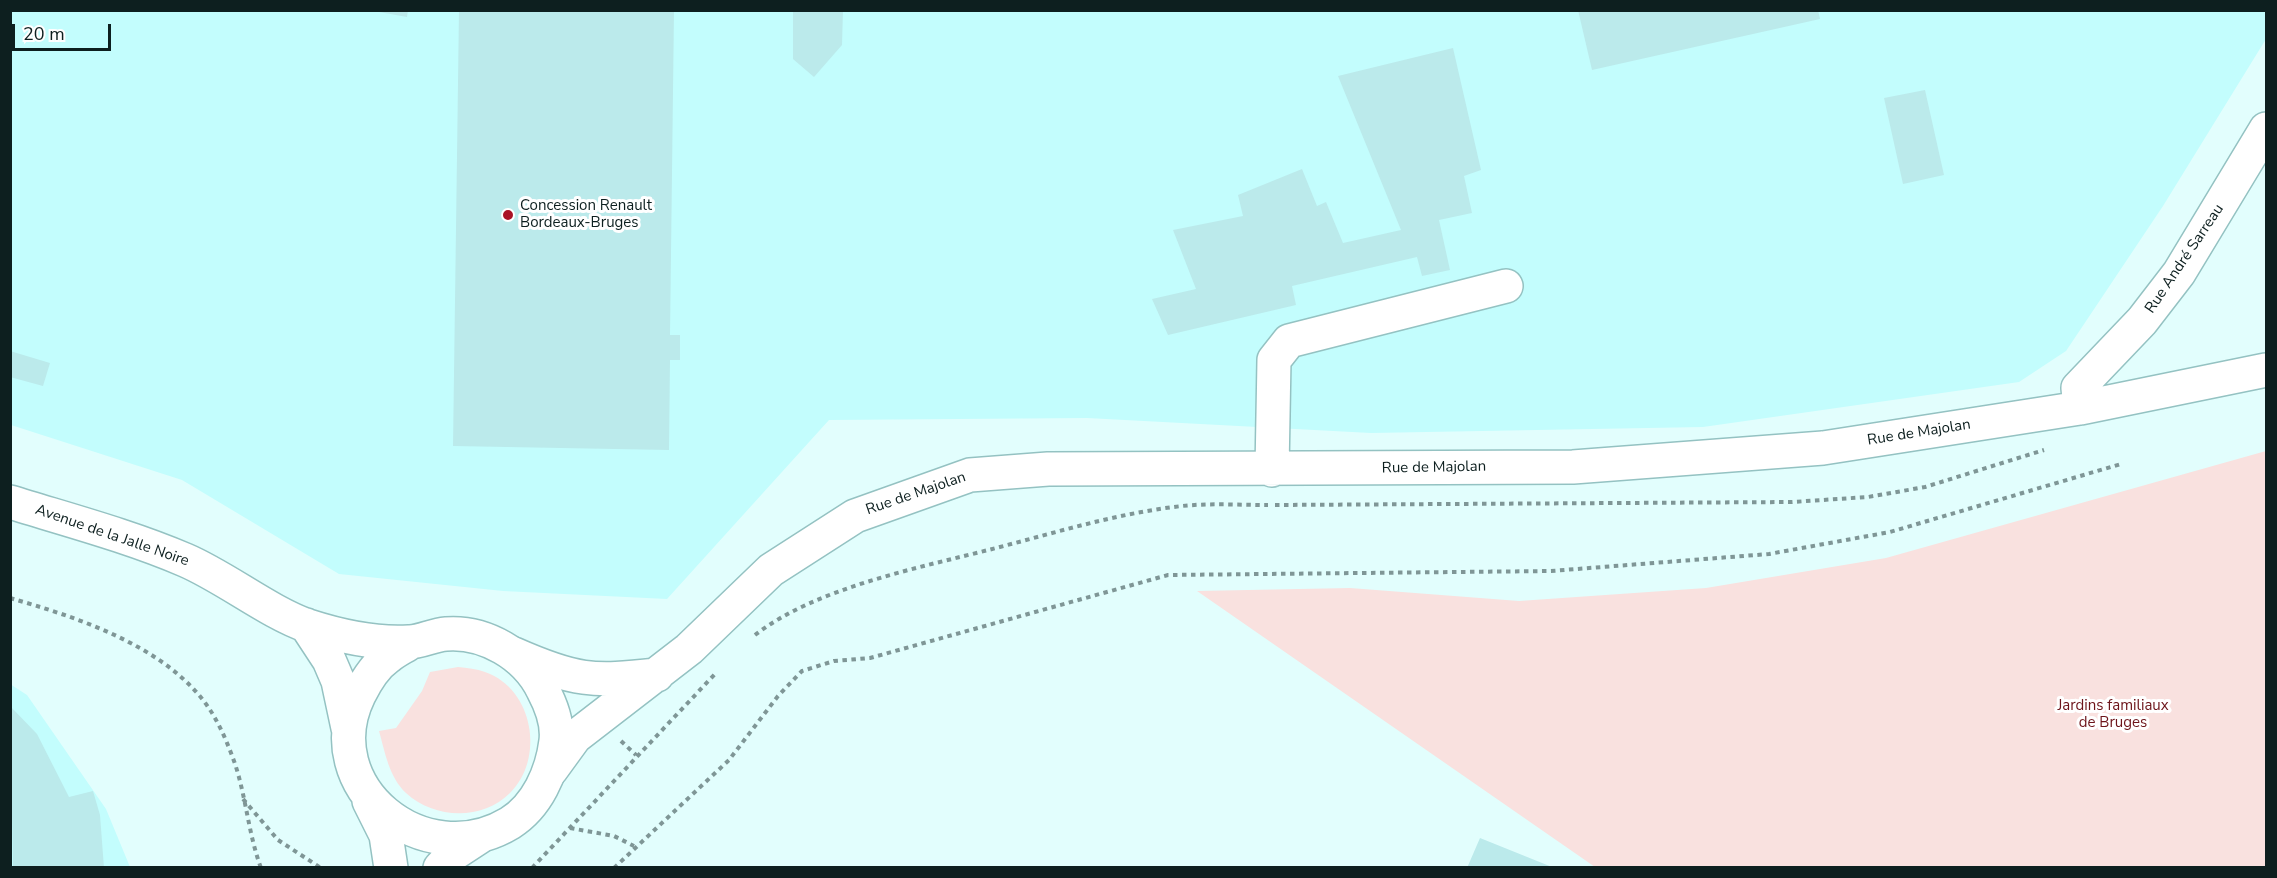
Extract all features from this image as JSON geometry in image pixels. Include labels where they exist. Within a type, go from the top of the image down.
[{"type":"street","name":"Rue André Sarreau","points":[[2080,408],[2078,388],[2142,321],[2179,273],[2266,129]]},
{"type":"street","points":[[1272,470],[1274,360],[1289,340],[1506,286]]},
{"type":"street","name":"Rue de Majolan","points":[[550,770],[575,737],[659,674],[771,570],[855,516],[969,475],[1048,469],[1272,470],[1573,467],[1823,448],[2080,408],[2266,370]]},
{"type":"street","name":"Avenue de la Jalle Noire","points":[[10,502],[186,560],[306,625],[348,637],[411,642]]},
{"type":"street","points":[[306,625],[329,660],[338,681],[350,732]]},
{"type":"street","points":[[391,867],[386,835],[361,783],[350,749],[350,732],[355,704],[368,679],[387,657],[411,642],[429,636],[463,635],[492,642],[557,673],[585,679],[604,681],[659,674]]},
{"type":"street","points":[[440,867],[452,855],[481,836],[511,822],[535,800],[550,770],[556,738],[552,706],[537,677],[514,654]]},
{"type":"street","points":[[361,783],[382,812],[411,831],[445,840],[481,836]]},
{"type":"path","points":[[748,641],[778,618],[814,600],[926,567],[1125,514],[1172,507],[1792,502],[1868,497],[1925,486],[2054,447]]},
{"type":"path","points":[[614,867],[729,760],[778,696],[802,671],[834,661],[870,658],[1168,575],[1551,571],[1769,554],[1890,532],[2121,464]]},
{"type":"path","points":[[10,598],[72,616],[110,633],[145,652],[174,673],[202,699],[222,729],[235,764],[261,867]]},
{"type":"path","points":[[532,867],[724,665]]},
{"type":"path","points":[[242,799],[278,840],[321,867]]},
{"type":"path","points":[[570,828],[614,836],[634,846]]},
{"type":"shaded area","points":[[11,11],[2266,11],[2266,39],[2163,206],[2066,351],[2019,382],[1703,427],[1371,433],[1087,418],[829,420],[667,599],[503,591],[339,574],[182,480],[11,425]]},
{"type":"shaded area","points":[[10,684],[27,695],[106,809],[130,867],[11,867]]},
{"type":"green space","name":"Jardins familiaux de Bruges","points":[[2266,451],[2266,867],[1595,867],[1197,591],[1350,588],[1519,601],[1706,588],[1886,558]]},
{"type":"green space","points":[[458,667],[485,672],[502,681],[514,693],[524,709],[529,726],[530,744],[528,762],[521,779],[510,793],[499,802],[486,808],[458,813],[430,808],[417,802],[400,787],[386,756],[379,731],[396,728],[422,691],[430,672]]},
{"type":"building","points":[[368,10],[408,10],[407,17]]},
{"type":"building","points":[[459,10],[674,10],[670,335],[680,335],[680,360],[670,360],[669,450],[453,446]]},
{"type":"building","points":[[793,10],[843,10],[842,45],[814,77],[793,59]]},
{"type":"building","points":[[1578,10],[1818,10],[1820,19],[1592,70]]},
{"type":"building","points":[[1453,48],[1481,170],[1464,176],[1472,213],[1439,220],[1450,270],[1422,276],[1417,257],[1292,286],[1296,305],[1168,335],[1152,299],[1196,289],[1173,230],[1243,216],[1238,195],[1302,169],[1317,206],[1326,202],[1343,243],[1401,230],[1338,76]]},
{"type":"building","points":[[1925,90],[1944,175],[1903,184],[1884,98]]},
{"type":"building","points":[[10,351],[50,363],[43,386],[10,377]]},
{"type":"building","points":[[10,706],[37,734],[69,797],[93,791],[100,815],[104,868],[13,868]]},
{"type":"building","points":[[1480,838],[1552,867],[1552,868],[1467,868]]},
{"type":"place","name":"Concession Renault Bordeaux-Bruges","points":[[508,215]]}]
